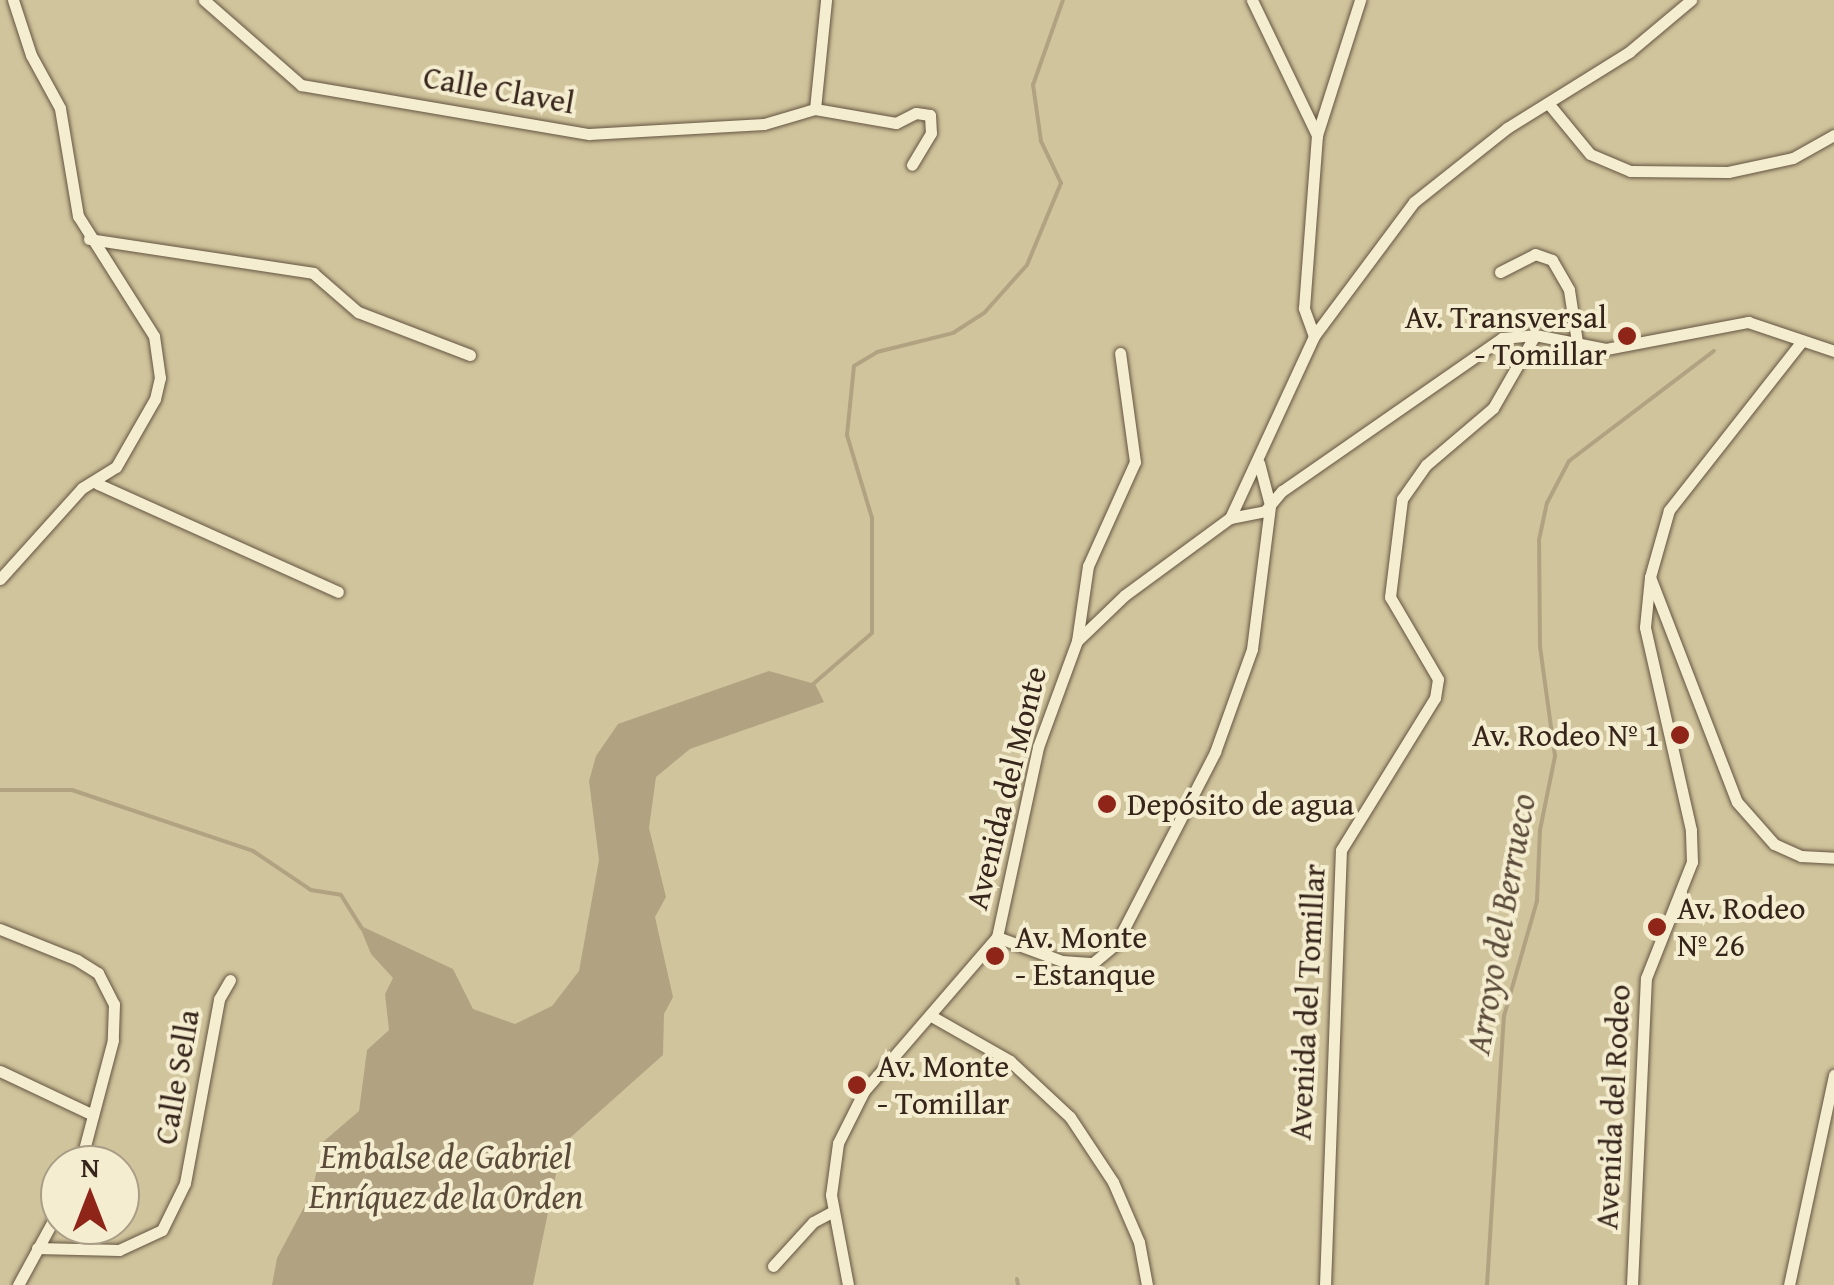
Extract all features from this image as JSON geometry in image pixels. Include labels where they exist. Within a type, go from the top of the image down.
[{"type":"street","points":[[0,578],[82,488],[98,484],[116,467],[155,399],[159,356],[148,326],[89,239],[72,198],[60,108],[32,55],[14,0]]},
{"type":"street","name":"Calle Clavel","points":[[204,0],[301,84],[589,134],[764,124],[815,109],[896,123],[916,113],[930,115],[932,133],[912,165]]},
{"type":"street","points":[[815,109],[826,0]]},
{"type":"street","points":[[1252,0],[1316,135]]},
{"type":"street","points":[[1314,336],[1304,308],[1316,135],[1360,0]]},
{"type":"street","name":"Avenida del Monte","points":[[848,1285],[832,1212],[833,1161],[846,1122],[864,1092],[934,1017],[996,938],[1038,747],[1077,641],[1097,618],[1230,518],[1260,463],[1314,336],[1414,202],[1450,168],[1629,52],[1691,0]]},
{"type":"street","points":[[1548,103],[1590,154],[1630,171],[1728,172],[1793,158],[1834,135]]},
{"type":"street","points":[[89,239],[313,272],[358,312],[470,355]]},
{"type":"street","points":[[1500,272],[1534,254],[1552,260],[1569,290],[1578,348]]},
{"type":"street","points":[[996,938],[1062,961],[1093,963],[1116,944],[1215,752],[1252,650],[1263,521],[1282,491],[1502,338],[1535,336],[1578,348],[1748,322],[1834,351]]},
{"type":"street","name":"Avenida del Tomillar","points":[[1325,1285],[1341,850],[1435,698],[1438,679],[1390,597],[1402,500],[1426,465],[1493,408],[1535,336]]},
{"type":"street","name":"Avenida del Rodeo","points":[[1632,1285],[1646,978],[1692,862],[1691,830],[1649,646],[1644,599],[1669,510],[1802,341]]},
{"type":"street","points":[[1077,641],[1078,605],[1088,566],[1132,480],[1120,354]]},
{"type":"street","points":[[1260,463],[1270,505]]},
{"type":"street","points":[[98,484],[338,592]]},
{"type":"street","points":[[1263,521],[1252,512],[1245,495],[1264,488],[1282,491]]},
{"type":"street","name":"Avenida del Monte","points":[[1230,518],[1270,505]]},
{"type":"street","points":[[1650,577],[1664,623],[1737,802],[1774,844],[1801,856],[1834,858]]},
{"type":"street","points":[[1078,605],[1097,618]]},
{"type":"street","points":[[1649,646],[1650,634],[1664,623]]},
{"type":"street","points":[[0,929],[77,960],[108,987],[115,1022],[86,1145]]},
{"type":"street","name":"Calle Sella","points":[[37,1248],[119,1250],[162,1230],[185,1183],[219,999],[230,980]]},
{"type":"street","points":[[934,1017],[1010,1062],[1070,1116],[1112,1182],[1139,1242],[1146,1285]]},
{"type":"street","points":[[0,1071],[94,1115]]},
{"type":"street","points":[[1789,1285],[1834,1075]]},
{"type":"street","points":[[773,1266],[814,1222],[832,1212]]},
{"type":"street","points":[[18,1285],[40,1243]]},
{"type":"shaded area","points":[[0,0],[1834,0],[1834,1285],[0,1285]]},
{"type":"water","name":"Embalse de Gabriel Enríquez de la Orden","points":[[769,671],[815,684],[824,702],[690,749],[656,777],[649,828],[666,897],[655,917],[673,997],[664,1014],[663,1055],[562,1145],[533,1285],[272,1285],[277,1258],[312,1192],[323,1142],[359,1111],[367,1050],[389,1030],[385,994],[393,978],[371,954],[359,925],[453,969],[473,1009],[515,1024],[552,1006],[579,971],[599,860],[589,781],[596,756],[618,724]]},
{"type":"waterway","points":[[812,685],[872,633],[872,518],[847,435],[854,366],[877,352],[953,333],[985,312],[1027,265],[1061,183],[1041,141],[1033,85],[1063,0]]},
{"type":"waterway","name":"Arroyo del Berrueco","points":[[1487,1285],[1504,1016],[1537,901],[1540,830],[1555,756],[1540,647],[1539,540],[1547,503],[1569,461],[1714,351]]},
{"type":"waterway","points":[[0,790],[72,790],[253,851],[311,890],[341,895],[362,928]]},
{"type":"waterway","points":[[1017,1279],[1018,1285]]},
{"type":"place","name":"Av. Transversal - Tomillar","points":[[1627,336]]},
{"type":"place","name":"Av. Rodeo Nº 1","points":[[1680,735]]},
{"type":"place","name":"Depósito de agua","points":[[1107,804]]},
{"type":"place","name":"Av. Rodeo Nº 26","points":[[1657,927]]},
{"type":"place","name":"Av. Monte - Estanque","points":[[995,956]]},
{"type":"place","name":"Av. Monte - Tomillar","points":[[857,1085]]}]
